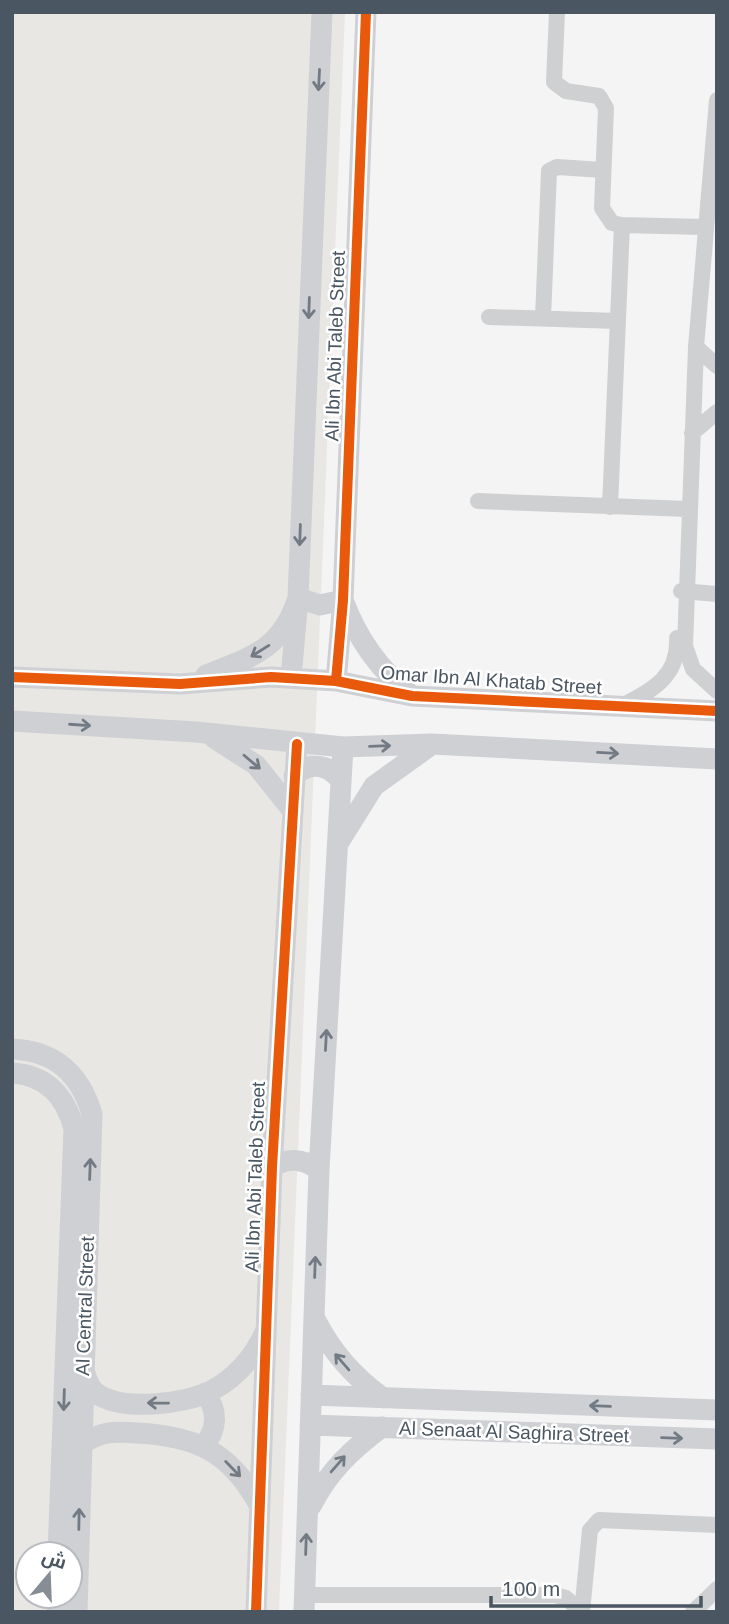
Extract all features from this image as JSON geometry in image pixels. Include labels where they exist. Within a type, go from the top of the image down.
[{"type":"street","name":"Ali Ibn Abi Taleb Street","points":[[291,678],[298,598],[322,12]]},
{"type":"street","name":"Ali Ibn Abi Taleb Street","points":[[336,681],[343,600],[366,12]]},
{"type":"street","points":[[557,12],[554,82],[566,91],[592,93],[604,103],[602,208],[605,216],[622,225],[704,227]]},
{"type":"street","points":[[622,706],[652,691],[667,677],[681,638],[704,227],[717,102]]},
{"type":"street","points":[[543,318],[549,171],[556,167],[603,170]]},
{"type":"street","points":[[610,507],[622,225]]},
{"type":"street","points":[[489,317],[618,321]]},
{"type":"street","points":[[696,347],[717,366]]},
{"type":"street","points":[[692,433],[717,412]]},
{"type":"street","points":[[478,501],[688,509]]},
{"type":"street","points":[[685,588],[717,594]]},
{"type":"street","points":[[180,684],[265,650],[280,636],[292,618],[298,598],[320,605],[343,600],[366,649],[388,675],[412,696]]},
{"type":"street","points":[[681,638],[693,670],[717,691]]},
{"type":"street","name":"Omar Ibn Al Khatab Street","points":[[12,677],[180,684],[291,678],[336,681],[412,696],[717,711]]},
{"type":"street","points":[[12,721],[196,732],[343,747],[432,744],[717,759]]},
{"type":"street","points":[[196,732],[228,745],[256,765],[292,810]]},
{"type":"street","name":"Ali Ibn Abi Taleb Street","points":[[256,1612],[272,1167],[297,744]]},
{"type":"street","points":[[337,846],[374,786],[432,744]]},
{"type":"street","points":[[343,747],[319,1170],[304,1603],[494,1603],[555,1595],[566,1598],[582,1612]]},
{"type":"street","points":[[294,776],[305,768],[319,766],[331,771],[341,781]]},
{"type":"street","name":"Al Central Street","points":[[12,1049],[31,1050],[53,1058],[72,1072],[85,1092],[92,1114],[80,1219],[59,1540]]},
{"type":"street","name":"Al Central Street","points":[[12,1073],[43,1081],[58,1093],[69,1110],[74,1129],[80,1219]]},
{"type":"street","points":[[272,1167],[281,1162],[301,1160],[319,1170]]},
{"type":"street","name":"Al Central Street","points":[[77,1612],[83,1366],[78,1280]]},
{"type":"street","points":[[314,1317],[330,1349],[354,1376],[383,1398]]},
{"type":"street","points":[[83,1366],[88,1384],[95,1393],[120,1403],[172,1403],[205,1393],[222,1384],[244,1365],[267,1327]]},
{"type":"street","points":[[203,1446],[211,1434],[215,1420],[213,1406],[205,1393]]},
{"type":"street","name":"Al Senaat Al Saghira Street","points":[[311,1395],[717,1410]]},
{"type":"street","points":[[119,1432],[113,1417],[120,1403]]},
{"type":"street","name":"Al Senaat Al Saghira Street","points":[[310,1425],[717,1439]]},
{"type":"street","points":[[307,1514],[325,1479],[350,1450],[383,1427]]},
{"type":"street","points":[[80,1445],[99,1433],[177,1436],[203,1446],[238,1473],[258,1503]]},
{"type":"street","points":[[582,1612],[590,1530],[599,1520],[717,1525]]},
{"type":"street","points":[[693,1612],[717,1589]]},
{"type":"shaded area","points":[[12,12],[345,12],[279,1612],[12,1612]]},
{"type":"cycle path","points":[[336,681],[343,600],[366,12]]},
{"type":"cycle path","points":[[12,677],[180,684],[271,677],[336,681],[412,696],[717,711]]},
{"type":"cycle path","points":[[256,1612],[272,1167],[297,744]]}]
